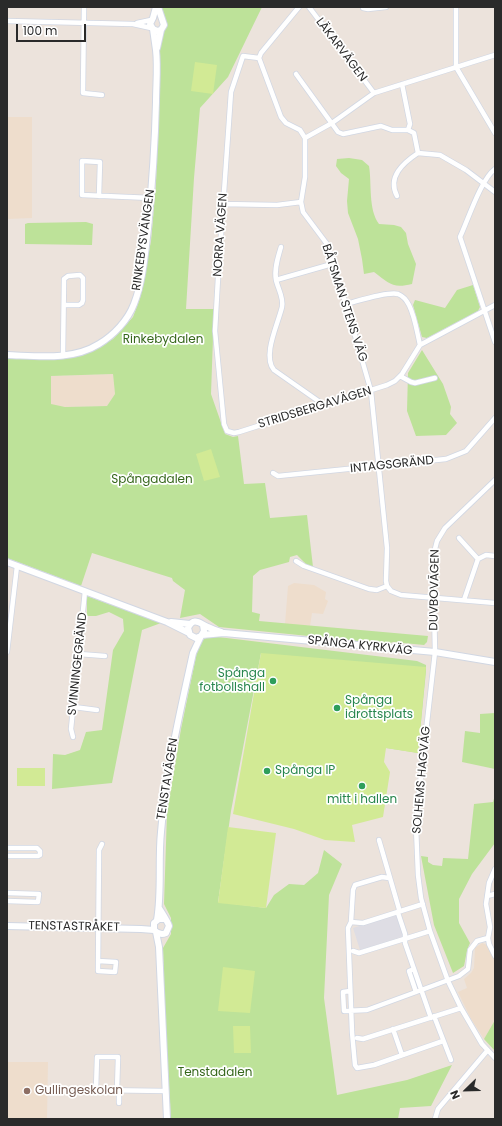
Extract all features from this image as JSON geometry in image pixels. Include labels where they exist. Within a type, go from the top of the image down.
[{"type":"street","points":[[84,7],[83,93],[102,95]]},
{"type":"street","name":"RINKEBYSVÄNGEN","points":[[7,356],[63,356],[82,352],[99,345],[113,334],[125,320],[134,304],[145,251],[151,198],[155,126],[156,52],[150,24],[157,7]]},
{"type":"street","name":"RINKEBYSVÄNGEN","points":[[156,52],[161,30],[164,25],[157,7]]},
{"type":"street","points":[[223,204],[277,205],[301,202],[306,177],[305,138],[300,130],[286,123],[281,117],[259,58],[260,53],[299,7]]},
{"type":"street","name":"LÄKARVÄGEN","points":[[309,7],[374,93]]},
{"type":"street","points":[[363,8],[368,9],[386,7]]},
{"type":"street","points":[[456,7],[456,67],[493,125],[495,133]]},
{"type":"street","points":[[133,24],[157,17],[162,19]]},
{"type":"street","points":[[7,21],[133,24],[157,31],[161,30]]},
{"type":"street","points":[[305,138],[332,123],[374,93],[495,55]]},
{"type":"street","name":"NORRA VÄGEN","points":[[227,431],[224,424],[216,331],[223,204],[232,86],[243,56],[259,58]]},
{"type":"street","points":[[296,74],[338,132],[343,134],[381,126],[392,130],[408,130],[414,133],[418,153]]},
{"type":"street","points":[[402,84],[410,124],[408,130]]},
{"type":"street","points":[[397,196],[393,189],[396,175],[408,159],[418,153],[440,155],[466,170],[495,192]]},
{"type":"street","points":[[99,196],[100,162],[82,161],[82,195],[99,196],[151,198]]},
{"type":"street","points":[[495,169],[484,184],[460,237],[495,342]]},
{"type":"street","name":"BÅTSMAN STENS VÄG","points":[[301,202],[303,212],[327,244],[371,391],[387,548],[387,586]]},
{"type":"street","points":[[281,247],[277,260],[276,280],[282,304],[270,349],[271,367],[324,405]]},
{"type":"street","points":[[276,280],[332,264]]},
{"type":"street","points":[[63,356],[64,279],[68,276],[80,275],[83,278],[82,303],[79,305],[64,305]]},
{"type":"street","points":[[346,304],[388,294],[398,294],[404,298],[412,311],[420,345]]},
{"type":"street","name":"STRIDSBERGAVÄGEN","points":[[227,431],[234,433],[239,432],[387,385],[395,381],[400,376],[420,345],[495,305]]},
{"type":"street","points":[[400,376],[415,383],[435,378]]},
{"type":"street","name":"INTAGSGRÄND","points":[[273,473],[278,476],[446,459],[470,448],[495,418]]},
{"type":"street","name":"DUVBOVÄGEN","points":[[435,652],[433,557],[437,541],[445,528],[495,480]]},
{"type":"street","points":[[459,538],[478,559]]},
{"type":"street","points":[[464,600],[478,559],[486,555],[495,556]]},
{"type":"street","points":[[296,561],[304,566],[369,589],[377,590],[387,586],[395,594],[401,596],[495,603]]},
{"type":"street","points":[[7,562],[167,622],[196,638],[202,636],[204,631],[203,625],[197,622],[190,624],[167,622]]},
{"type":"street","points":[[7,652],[17,566]]},
{"type":"street","name":"SVINNINGEGRÄND","points":[[73,737],[71,729],[85,591]]},
{"type":"street","points":[[189,634],[188,628],[190,624]]},
{"type":"street","name":"SPÅNGA KYRKVÄG","points":[[203,625],[224,634]]},
{"type":"street","name":"TENSTAVÄGEN","points":[[189,634],[193,653]]},
{"type":"street","name":"SPÅNGA KYRKVÄG","points":[[202,636],[224,634],[435,652],[495,662]]},
{"type":"street","name":"TENSTAVÄGEN","points":[[168,1119],[159,947],[155,926],[159,908],[160,833],[169,768],[193,653],[202,636]]},
{"type":"street","name":"SOLHEMS HAGVÄG","points":[[435,652],[417,810],[418,875],[430,931],[448,981],[472,1028],[487,1051],[495,1058]]},
{"type":"street","points":[[79,654],[106,656]]},
{"type":"street","points":[[74,707],[97,710]]},
{"type":"street","points":[[378,840],[399,908],[398,912],[405,934],[405,943],[432,1017],[451,1060]]},
{"type":"street","points":[[98,961],[97,928],[99,850],[102,844]]},
{"type":"street","points":[[7,848],[37,848],[40,851],[40,855],[38,856],[7,856]]},
{"type":"street","points":[[495,869],[489,883],[486,904],[490,927],[488,938],[489,944],[495,956]]},
{"type":"street","points":[[389,878],[382,877],[355,885],[353,890],[350,922],[348,928],[352,1032],[356,1065],[357,1068],[374,1065],[443,1041]]},
{"type":"street","points":[[7,893],[39,894],[39,897],[38,902],[7,901]]},
{"type":"street","points":[[487,896],[495,894]]},
{"type":"street","points":[[350,922],[363,923],[423,904]]},
{"type":"street","name":"TENSTAVÄGEN","points":[[159,908],[165,919]]},
{"type":"street","points":[[161,918],[165,919],[169,926],[168,931],[164,934],[160,934],[155,926],[161,918]]},
{"type":"street","name":"TENSTASTRÅKET","points":[[7,926],[142,929],[155,926]]},
{"type":"street","points":[[353,951],[359,953],[430,931]]},
{"type":"street","name":"TENSTAVÄGEN","points":[[159,947],[164,939],[164,934]]},
{"type":"street","points":[[350,991],[343,992],[344,1011],[367,1010],[422,991],[459,976],[468,969],[470,950],[477,941],[488,938]]},
{"type":"street","points":[[414,970],[409,971],[416,992]]},
{"type":"street","points":[[357,1038],[363,1039],[461,1008]]},
{"type":"street","points":[[393,1030],[402,1055]]},
{"type":"street","points":[[435,1119],[438,1109],[487,1051]]},
{"type":"street","points":[[119,1103],[118,1091],[118,1057],[97,1057],[96,1090],[118,1091],[166,1091]]},
{"type":"shaded area","points":[[7,117],[32,117],[32,218],[7,219]]},
{"type":"shaded area","points":[[113,374],[115,394],[107,406],[65,407],[51,405],[51,376]]},
{"type":"shaded area","points":[[294,583],[314,585],[326,592],[325,599],[328,601],[323,614],[312,613],[310,626],[285,624],[288,586]]},
{"type":"shaded area","points":[[397,914],[404,936],[360,950],[353,928]]},
{"type":"shaded area","points":[[482,943],[487,945],[495,961],[495,1020],[484,1039],[471,1019],[458,992],[467,988],[464,979],[474,968],[475,948]]},
{"type":"shaded area","name":"Gullingeskolan","points":[[7,1062],[48,1062],[47,1119],[7,1119]]},
{"type":"green space","name":"Spångadalen","points":[[161,7],[262,7],[228,77],[200,108],[186,309],[214,309],[211,394],[225,434],[233,437],[238,436],[244,484],[265,483],[270,518],[307,515],[313,567],[307,565],[297,555],[290,557],[289,562],[260,570],[253,576],[252,612],[260,614],[259,621],[428,636],[427,642],[424,645],[393,642],[388,644],[219,627],[200,614],[180,618],[185,590],[173,581],[172,578],[92,553],[81,586],[7,558],[7,358],[55,359],[83,355],[113,339],[133,317],[140,298],[151,241],[156,184]],"holes":[[[113,374],[115,394],[107,406],[65,407],[51,404],[51,376]]]},
{"type":"green space","points":[[195,62],[217,65],[213,94],[191,91]]},
{"type":"green space","points":[[349,158],[362,160],[369,166],[373,211],[379,224],[401,227],[406,233],[408,244],[416,264],[412,284],[400,286],[395,285],[387,282],[374,272],[364,274],[358,239],[348,213],[347,201],[349,179],[341,173],[336,166],[337,159]]},
{"type":"green space","points":[[86,222],[93,224],[92,245],[25,244],[25,224]]},
{"type":"green space","points":[[473,285],[480,307],[478,311],[427,338],[422,337],[413,305],[415,300],[445,308],[457,290]]},
{"type":"green space","points":[[422,350],[443,384],[451,407],[450,414],[457,423],[446,435],[416,436],[407,411],[408,373]]},
{"type":"green space","points":[[211,449],[220,477],[204,481],[196,454]]},
{"type":"green space","points":[[87,596],[161,623],[142,630],[112,783],[52,789],[53,754],[65,755],[80,750],[86,732],[102,730],[113,650],[124,631],[123,619],[109,612],[96,616],[87,616]]},
{"type":"green space","name":"Tenstadalen","points":[[210,636],[417,661],[426,665],[418,753],[386,748],[261,653],[231,811],[218,902],[266,908],[274,895],[289,884],[304,885],[318,873],[324,850],[342,864],[329,895],[324,998],[337,1095],[407,1080],[452,1065],[431,1106],[400,1108],[398,1119],[171,1119],[165,1018],[163,948],[171,934],[171,918],[164,904],[167,813],[181,729],[199,642]]},
{"type":"green space","name":"Spånga idrottsplats","points":[[261,653],[426,667],[418,753],[386,748],[384,762],[390,772],[383,817],[352,825],[355,842],[325,840],[294,829],[233,814]]},
{"type":"green space","points":[[495,713],[495,769],[462,762],[465,731],[480,733],[480,714]]},
{"type":"green space","points":[[17,768],[45,768],[45,786],[17,786]]},
{"type":"green space","points":[[495,795],[495,843],[472,874],[459,899],[459,923],[470,943],[464,966],[453,973],[434,925],[421,856],[428,857],[428,862],[433,865],[442,866],[443,858],[468,859],[474,804],[493,802]]},
{"type":"green space","points":[[228,827],[276,833],[266,908],[218,903]]},
{"type":"green space","points":[[223,967],[255,971],[250,1013],[218,1011]]},
{"type":"green space","points":[[495,1020],[495,1051],[484,1039]]},
{"type":"green space","points":[[233,1026],[250,1026],[251,1053],[234,1053]]},
{"type":"place","name":"Spånga fotbollshall","points":[[273,681]]},
{"type":"place","name":"Spånga idrottsplats","points":[[337,708]]},
{"type":"place","name":"Spånga IP","points":[[267,771]]},
{"type":"place","name":"mitt i hallen","points":[[362,786]]},
{"type":"place","name":"Gullingeskolan","points":[[27,1091]]},
{"type":"park label","name":"Rinkebydalen","points":[[163,340]]}]
